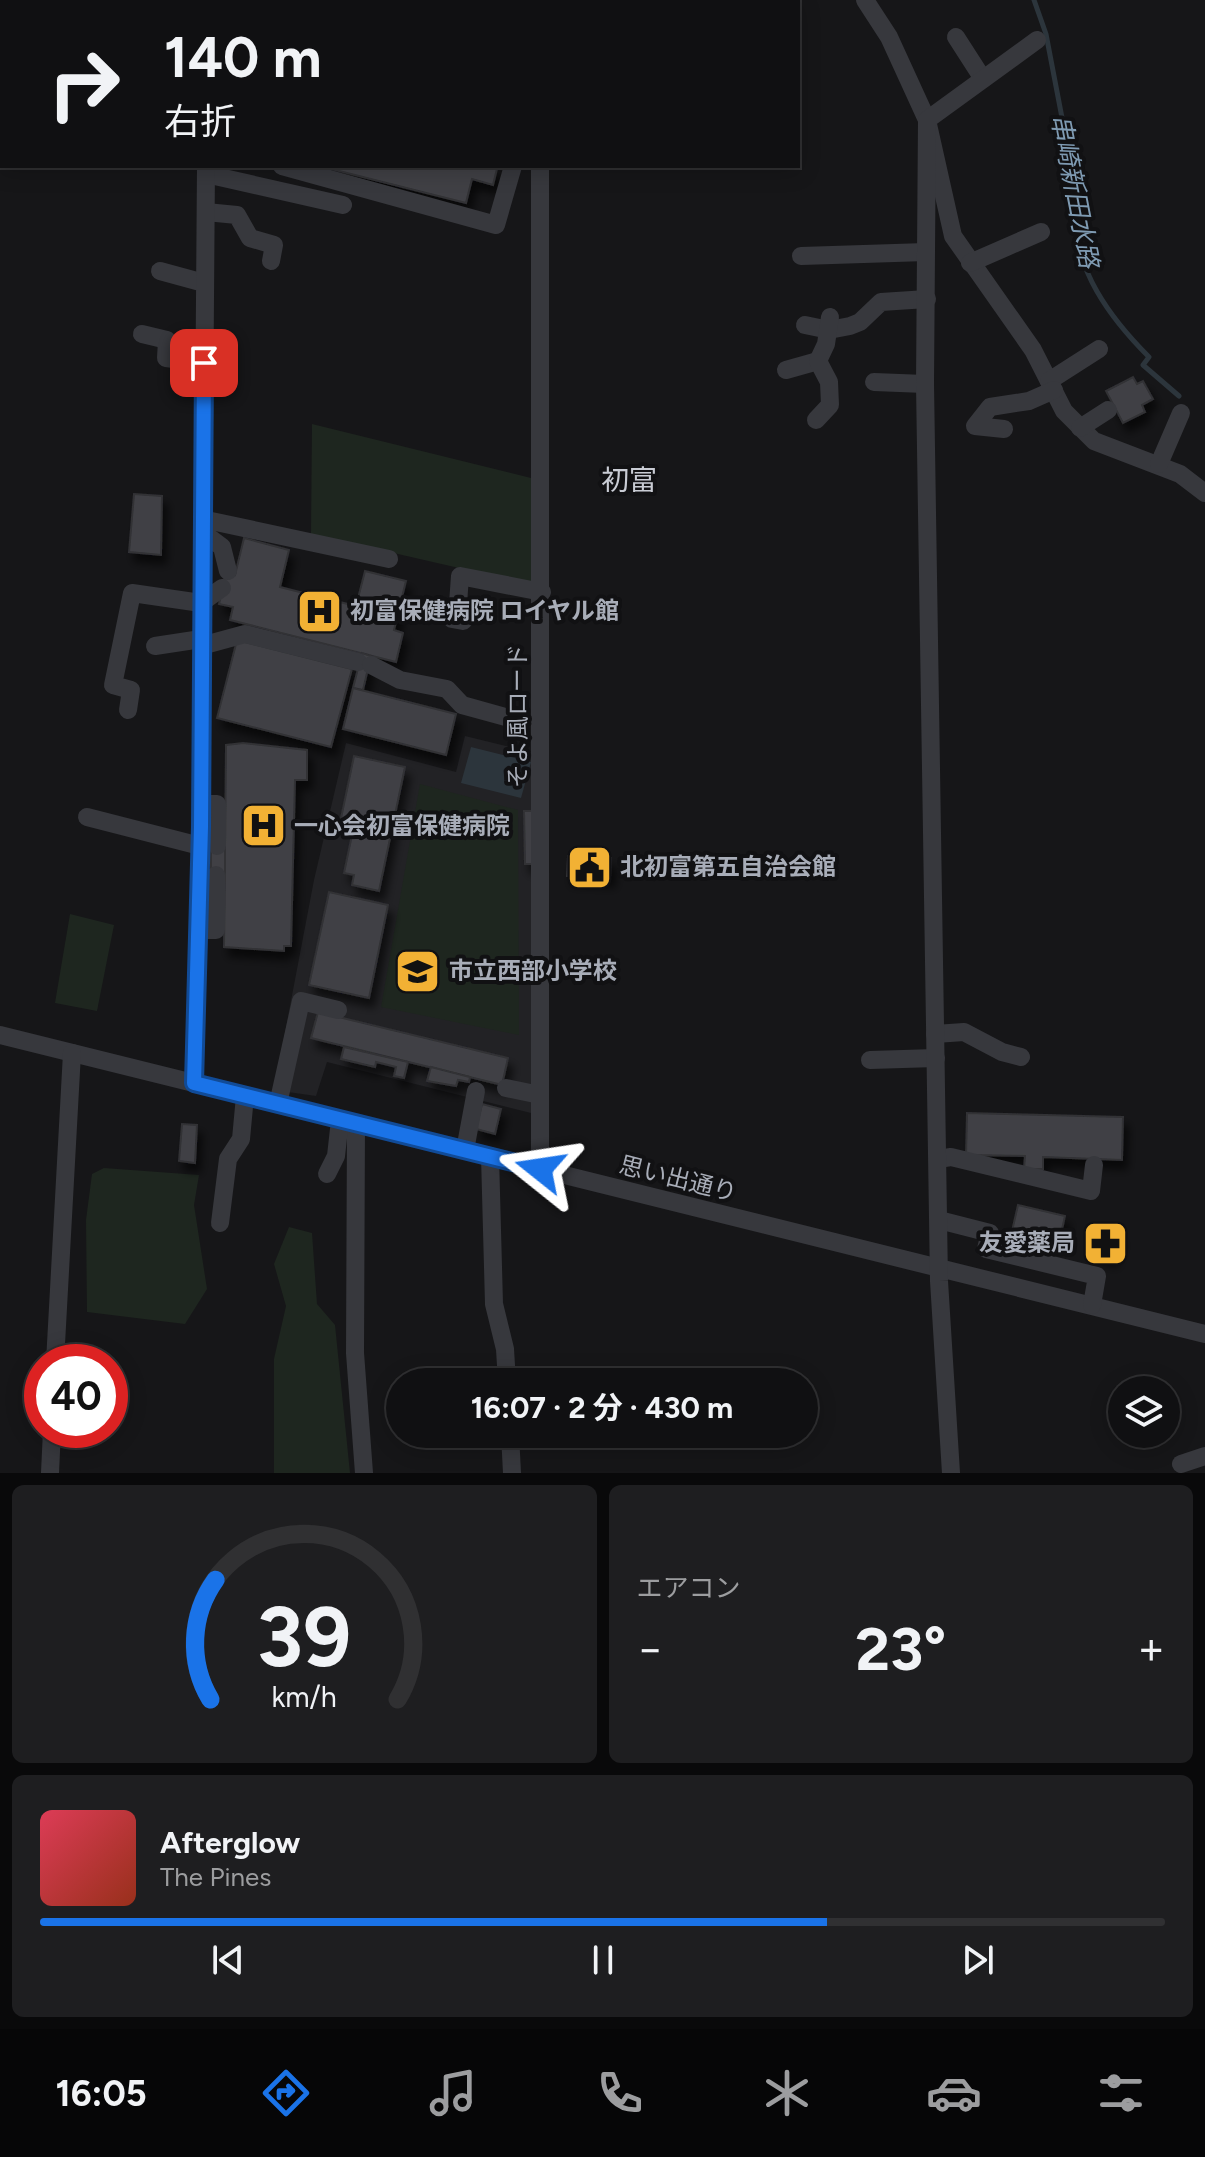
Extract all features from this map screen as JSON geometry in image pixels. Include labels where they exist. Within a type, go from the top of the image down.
[{"type":"street","points":[[865,0],[900,59],[927,120],[953,236],[1033,350],[1064,411],[1102,445],[1159,464],[1180,474],[1205,493]]},
{"type":"street","points":[[956,37],[983,79]]},
{"type":"street","points":[[927,120],[1037,40]]},
{"type":"street","points":[[927,120],[925,384],[939,1268],[951,1473]]},
{"type":"street","points":[[289,168],[496,225],[512,168]]},
{"type":"street","name":"そよ風ロード","points":[[540,168],[542,592],[537,896],[540,1169]]},
{"type":"street","points":[[194,1083],[199,930],[209,846],[201,804],[206,170],[343,205]]},
{"type":"street","points":[[206,212],[237,215],[250,238],[274,245],[271,261]]},
{"type":"street","points":[[970,263],[1041,232]]},
{"type":"street","points":[[801,256],[926,252]]},
{"type":"street","points":[[160,271],[204,283]]},
{"type":"street","points":[[805,325],[860,322],[881,302],[927,299]]},
{"type":"street","points":[[816,420],[830,405],[831,393],[818,361],[830,324]]},
{"type":"street","points":[[142,334],[167,340],[166,358],[204,363]]},
{"type":"street","points":[[1004,429],[974,435],[984,402],[1029,401],[1099,349]]},
{"type":"street","points":[[786,370],[818,361]]},
{"type":"street","points":[[874,382],[925,384]]},
{"type":"street","points":[[1080,428],[1108,410]]},
{"type":"street","points":[[1159,464],[1181,413]]},
{"type":"street","points":[[202,526],[389,559]]},
{"type":"street","points":[[201,603],[225,579],[222,547],[202,526]]},
{"type":"street","points":[[458,604],[460,576],[542,592]]},
{"type":"street","points":[[128,710],[131,690],[113,685],[132,593],[201,603]]},
{"type":"street","points":[[155,646],[245,634],[365,663],[400,680],[447,689],[462,705],[520,721]]},
{"type":"street","points":[[87,817],[209,846]]},
{"type":"street","points":[[199,930],[216,930],[216,875]]},
{"type":"street","points":[[278,1104],[301,1001],[338,1010]]},
{"type":"street","points":[[935,1034],[964,1032],[1002,1052],[1021,1057]]},
{"type":"street","name":"思い出通り","points":[[0,1035],[1205,1334]]},
{"type":"street","points":[[56,1344],[72,1053]]},
{"type":"street","points":[[870,1060],[936,1058]]},
{"type":"street","points":[[506,1088],[540,1095]]},
{"type":"street","points":[[465,1150],[476,1091]]},
{"type":"street","points":[[220,1223],[228,1159],[241,1139],[245,1096]]},
{"type":"street","points":[[327,1174],[348,1122]]},
{"type":"street","points":[[348,1122],[355,1353],[364,1473]]},
{"type":"street","points":[[241,1139],[254,1153]]},
{"type":"street","points":[[490,1156],[494,1304],[505,1349],[506,1368]]},
{"type":"street","points":[[938,1159],[951,1157],[1091,1191],[1094,1165]]},
{"type":"street","points":[[939,1220],[990,1233],[986,1249],[1097,1276],[1092,1305]]},
{"type":"street","points":[[1055,1296],[1062,1267]]},
{"type":"street","points":[[50,1473],[51,1448]]},
{"type":"street","points":[[511,1448],[512,1473]]},
{"type":"street","points":[[1181,1464],[1205,1456]]},
{"type":"shaded area","points":[[312,424],[535,479],[533,585],[311,534]]},
{"type":"shaded area","name":"市立西部小学校","points":[[465,736],[538,754],[535,1114],[327,1062],[316,1096],[274,1090],[314,880],[346,743],[456,772]]},
{"type":"shaded area","points":[[471,747],[531,762],[521,798],[461,783]]},
{"type":"shaded area","points":[[420,784],[518,810],[519,1035],[381,1007]]},
{"type":"shaded area","points":[[70,914],[114,925],[97,1011],[55,1003]]},
{"type":"shaded area","points":[[104,1168],[199,1175],[194,1205],[207,1289],[185,1324],[87,1312],[86,1220],[92,1174]]},
{"type":"shaded area","points":[[289,1227],[312,1233],[317,1304],[335,1325],[350,1473],[274,1473],[274,1359],[286,1306],[274,1264]]},
{"type":"building","points":[[327,168],[497,169],[493,185],[472,179],[466,203]]},
{"type":"building","points":[[1133,377],[1137,384],[1143,381],[1153,399],[1142,405],[1145,412],[1123,423],[1106,391]]},
{"type":"building","points":[[134,494],[162,496],[161,555],[129,552]]},
{"type":"building","points":[[244,538],[289,550],[280,587],[356,606],[365,571],[406,581],[394,630],[403,633],[396,662],[230,620],[233,607],[219,604],[226,573],[235,575]]},
{"type":"building","points":[[237,640],[352,669],[331,747],[217,718]]},
{"type":"building","points":[[362,653],[371,656],[363,690],[353,688]]},
{"type":"building","points":[[353,688],[456,714],[446,755],[343,729]]},
{"type":"building","points":[[243,743],[307,750],[307,780],[295,780],[291,946],[284,946],[284,951],[224,947],[226,745]]},
{"type":"building","points":[[354,756],[405,767],[379,891],[352,885],[354,875],[344,873],[354,825],[340,823]]},
{"type":"building","points":[[524,811],[537,811],[537,864],[525,864]]},
{"type":"building","points":[[211,848],[225,849],[225,872],[211,872]]},
{"type":"building","points":[[568,856],[611,858],[610,878],[567,876]]},
{"type":"building","points":[[329,892],[388,905],[369,998],[309,985]]},
{"type":"building","points":[[318,1012],[508,1058],[502,1085],[311,1038]]},
{"type":"building","points":[[344,1047],[408,1062],[404,1078],[394,1076],[396,1067],[376,1062],[375,1067],[341,1059]]},
{"type":"building","points":[[431,1067],[470,1077],[469,1082],[458,1080],[456,1086],[427,1081]]},
{"type":"building","points":[[482,1104],[501,1109],[495,1134],[476,1129]]},
{"type":"building","points":[[967,1113],[1123,1117],[1122,1160],[1043,1157],[1043,1169],[1024,1169],[1025,1156],[966,1155]]},
{"type":"building","points":[[182,1124],[197,1125],[195,1163],[179,1161]]},
{"type":"building","points":[[1018,1205],[1065,1216],[1059,1243],[1012,1231]]},
{"type":"building","points":[[1099,1229],[1119,1234],[1112,1258],[1092,1252]]},
{"type":"waterway","name":"串崎新田水路","points":[[1034,0],[1046,34],[1080,212],[1078,232],[1087,272],[1109,310],[1149,357],[1143,365],[1179,396]]},
{"type":"place","name":"初富保健病院 ロイヤル館","points":[[319,611]]},
{"type":"place","name":"一心会初富保健病院","points":[[263,826]]},
{"type":"place","name":"北初富第五自治会館","points":[[589,867]]},
{"type":"place","name":"市立西部小学校","points":[[418,971]]},
{"type":"place","name":"友愛薬局","points":[[1106,1243]]},
{"type":"district","name":"初富","points":[[629,480]]},
{"type":"route","points":[[204,363],[201,827],[194,1083],[540,1169]]}]
